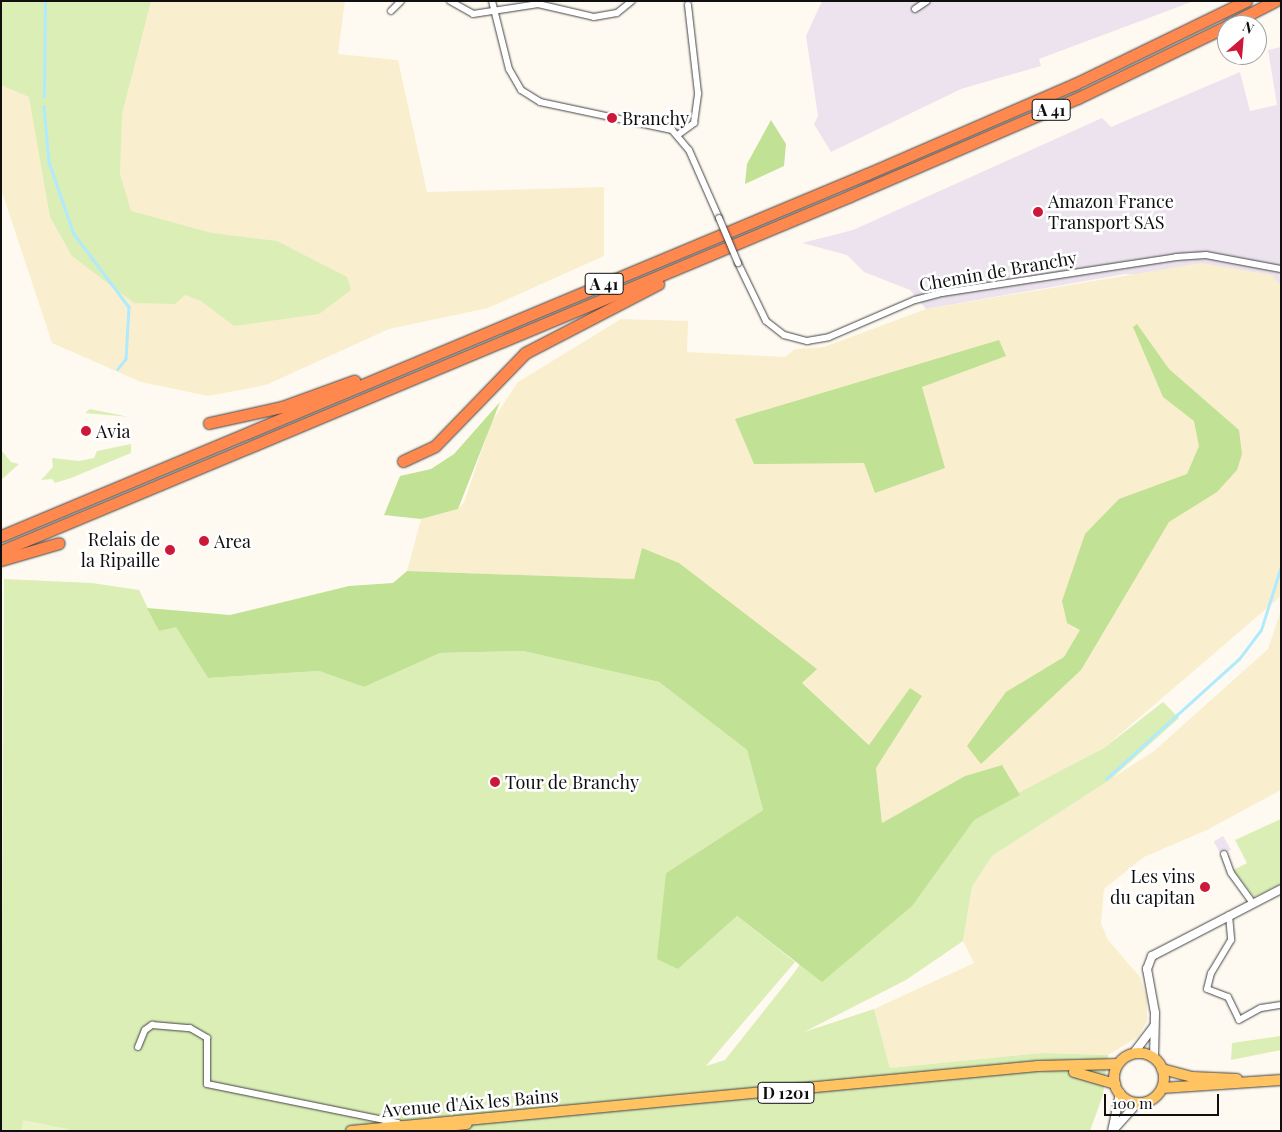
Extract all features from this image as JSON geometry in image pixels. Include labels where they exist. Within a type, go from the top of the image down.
[{"type":"highway","name":"A 41","points":[[1,536],[1075,84],[1246,1]]},
{"type":"highway","name":"A 41","points":[[1248,15],[1275,1]]},
{"type":"highway","name":"A 41","points":[[1,551],[742,241],[1078,98],[1217,30]]},
{"type":"highway","points":[[403,461],[435,446],[525,353],[742,241]]},
{"type":"highway","points":[[208,423],[282,407],[513,322]]},
{"type":"highway","points":[[1,560],[59,543]]},
{"type":"main road","points":[[1162,1068],[1162,1088],[1154,1097],[1138,1102],[1118,1089],[1118,1064],[1133,1054],[1154,1058],[1162,1068],[1192,1077],[1265,1081]]},
{"type":"main road","name":"Avenue d'Aix les Bains","points":[[351,1131],[979,1074],[1038,1066],[1118,1064]]},
{"type":"main road","name":"Avenue d'Aix les Bains","points":[[979,1074],[1069,1072],[1118,1089]]},
{"type":"main road","points":[[1162,1088],[1281,1080]]},
{"type":"main road","name":"Avenue d'Aix les Bains","points":[[396,1127],[429,1129],[592,1109]]},
{"type":"street","points":[[391,11],[401,1]]},
{"type":"street","points":[[450,1],[465,13],[538,4],[594,17],[616,13],[632,1]]},
{"type":"street","points":[[492,1],[509,69],[526,95],[577,112],[657,123],[679,134],[694,123],[698,93],[688,5]]},
{"type":"street","points":[[915,9],[927,1]]},
{"type":"street","name":"Chemin de Branchy","points":[[679,134],[766,321],[784,335],[807,341],[830,337],[915,300],[949,292],[1176,257],[1206,255],[1281,269]]},
{"type":"street","points":[[1224,854],[1231,873],[1253,903]]},
{"type":"street","points":[[1154,1058],[1154,1026],[1147,969],[1152,956],[1281,889]]},
{"type":"street","points":[[1229,915],[1231,940],[1207,989],[1228,997],[1239,1020],[1261,1008],[1281,1005]]},
{"type":"street","points":[[138,1047],[145,1030],[152,1025],[190,1028],[207,1038],[207,1084],[396,1127]]},
{"type":"street","points":[[1133,1054],[1154,1026]]},
{"type":"street","points":[[1113,1131],[1118,1089]]},
{"type":"street","points":[[1113,1131],[1138,1102]]},
{"type":"shaded area","points":[[1,1],[345,1],[338,54],[398,60],[427,192],[604,187],[604,256],[488,308],[389,329],[266,385],[208,396],[141,382],[52,343],[1,189]]},
{"type":"shaded area","points":[[822,1],[1194,1],[1039,59],[1041,66],[961,89],[831,152],[814,124],[818,116],[806,36]]},
{"type":"shaded area","points":[[1281,47],[1281,286],[1125,274],[926,309],[910,290],[864,272],[847,255],[802,243],[853,230],[1102,118],[1111,127],[1240,72],[1250,111],[1277,105],[1268,50]]},
{"type":"shaded area","points":[[1201,263],[1272,275],[1281,286],[1281,596],[1104,748],[1020,795],[1002,765],[965,776],[882,823],[876,768],[922,696],[910,689],[870,745],[802,683],[816,668],[642,548],[634,579],[407,571],[421,519],[458,509],[464,502],[492,421],[518,382],[621,319],[688,321],[687,352],[785,357],[795,349],[824,347],[926,309]]},
{"type":"shaded area","points":[[1281,610],[1281,790],[1207,830],[1144,857],[1104,889],[1101,923],[1108,940],[1140,977],[1147,998],[1147,1021],[1138,1037],[1108,1055],[1042,1053],[890,1068],[874,1009],[974,963],[963,941],[972,887],[992,856],[1154,751],[1268,649]]},
{"type":"shaded area","points":[[1223,836],[1231,850],[1221,855],[1213,841]]},
{"type":"green space","points":[[1,1],[151,1],[122,114],[120,174],[131,211],[212,233],[277,241],[347,277],[351,290],[319,314],[234,326],[201,301],[185,295],[175,304],[134,303],[72,256],[50,217],[29,97],[1,85]]},
{"type":"green space","points":[[771,120],[786,144],[784,166],[745,184],[747,164]]},
{"type":"green space","points":[[1137,324],[1169,369],[1239,430],[1242,454],[1237,470],[1217,492],[1169,522],[1081,670],[981,764],[967,746],[1006,692],[1064,657],[1080,630],[1067,623],[1062,601],[1085,534],[1119,499],[1187,474],[1199,446],[1194,421],[1163,397],[1133,327]]},
{"type":"green space","points":[[999,340],[1006,356],[922,387],[945,468],[875,493],[864,463],[754,464],[735,419]]},
{"type":"green space","points":[[500,402],[458,509],[421,519],[384,515],[400,476],[431,469],[454,454]]},
{"type":"green space","points":[[90,409],[128,417],[85,413]]},
{"type":"green space","points":[[131,444],[131,453],[71,478],[55,483],[52,479],[41,480],[53,467],[52,458],[79,461],[94,458],[97,451]]},
{"type":"green space","points":[[1,450],[11,462],[19,464],[1,480]]},
{"type":"green space","points":[[642,548],[679,563],[817,669],[802,683],[869,745],[910,688],[922,696],[876,768],[882,823],[965,776],[1002,765],[1020,795],[974,820],[912,906],[822,982],[737,916],[678,969],[657,959],[666,873],[763,810],[747,750],[659,682],[523,651],[440,653],[364,687],[319,671],[208,678],[176,627],[159,631],[147,608],[230,615],[349,586],[393,583],[407,571],[634,579]]},
{"type":"green space","points":[[4,579],[92,583],[139,590],[159,631],[176,626],[208,678],[319,671],[364,687],[440,653],[523,651],[659,682],[747,750],[763,810],[666,873],[678,969],[737,916],[795,962],[706,1066],[725,1060],[794,973],[858,877],[1104,748],[1163,702],[1179,718],[1111,779],[992,856],[972,887],[963,941],[906,980],[804,1032],[874,1009],[890,1068],[1042,1053],[1108,1055],[1103,1095],[1090,1131],[1,1131]]},
{"type":"green space","points":[[1281,819],[1281,884],[1254,897],[1233,870],[1247,863],[1235,840]]},
{"type":"green space","points":[[1280,1036],[1281,1050],[1231,1060],[1232,1043]]},
{"type":"green space","points":[[23,1120],[68,1129],[68,1131],[21,1131]]},
{"type":"waterway","points":[[44,97],[45,1]]},
{"type":"waterway","points":[[44,106],[49,162],[74,234],[129,307],[126,359],[118,369]]},
{"type":"waterway","points":[[1106,779],[1239,659],[1261,630],[1281,566]]},
{"type":"place","name":"Branchy","points":[[612,118]]},
{"type":"place","name":"Amazon France Transport SAS","points":[[1038,212]]},
{"type":"place","name":"Avia","points":[[86,431]]},
{"type":"place","name":"Area","points":[[204,541]]},
{"type":"place","name":"Relais de la Ripaille","points":[[170,550]]},
{"type":"place","name":"Tour de Branchy","points":[[495,782]]},
{"type":"place","name":"Les vins du capitan","points":[[1205,887]]}]
